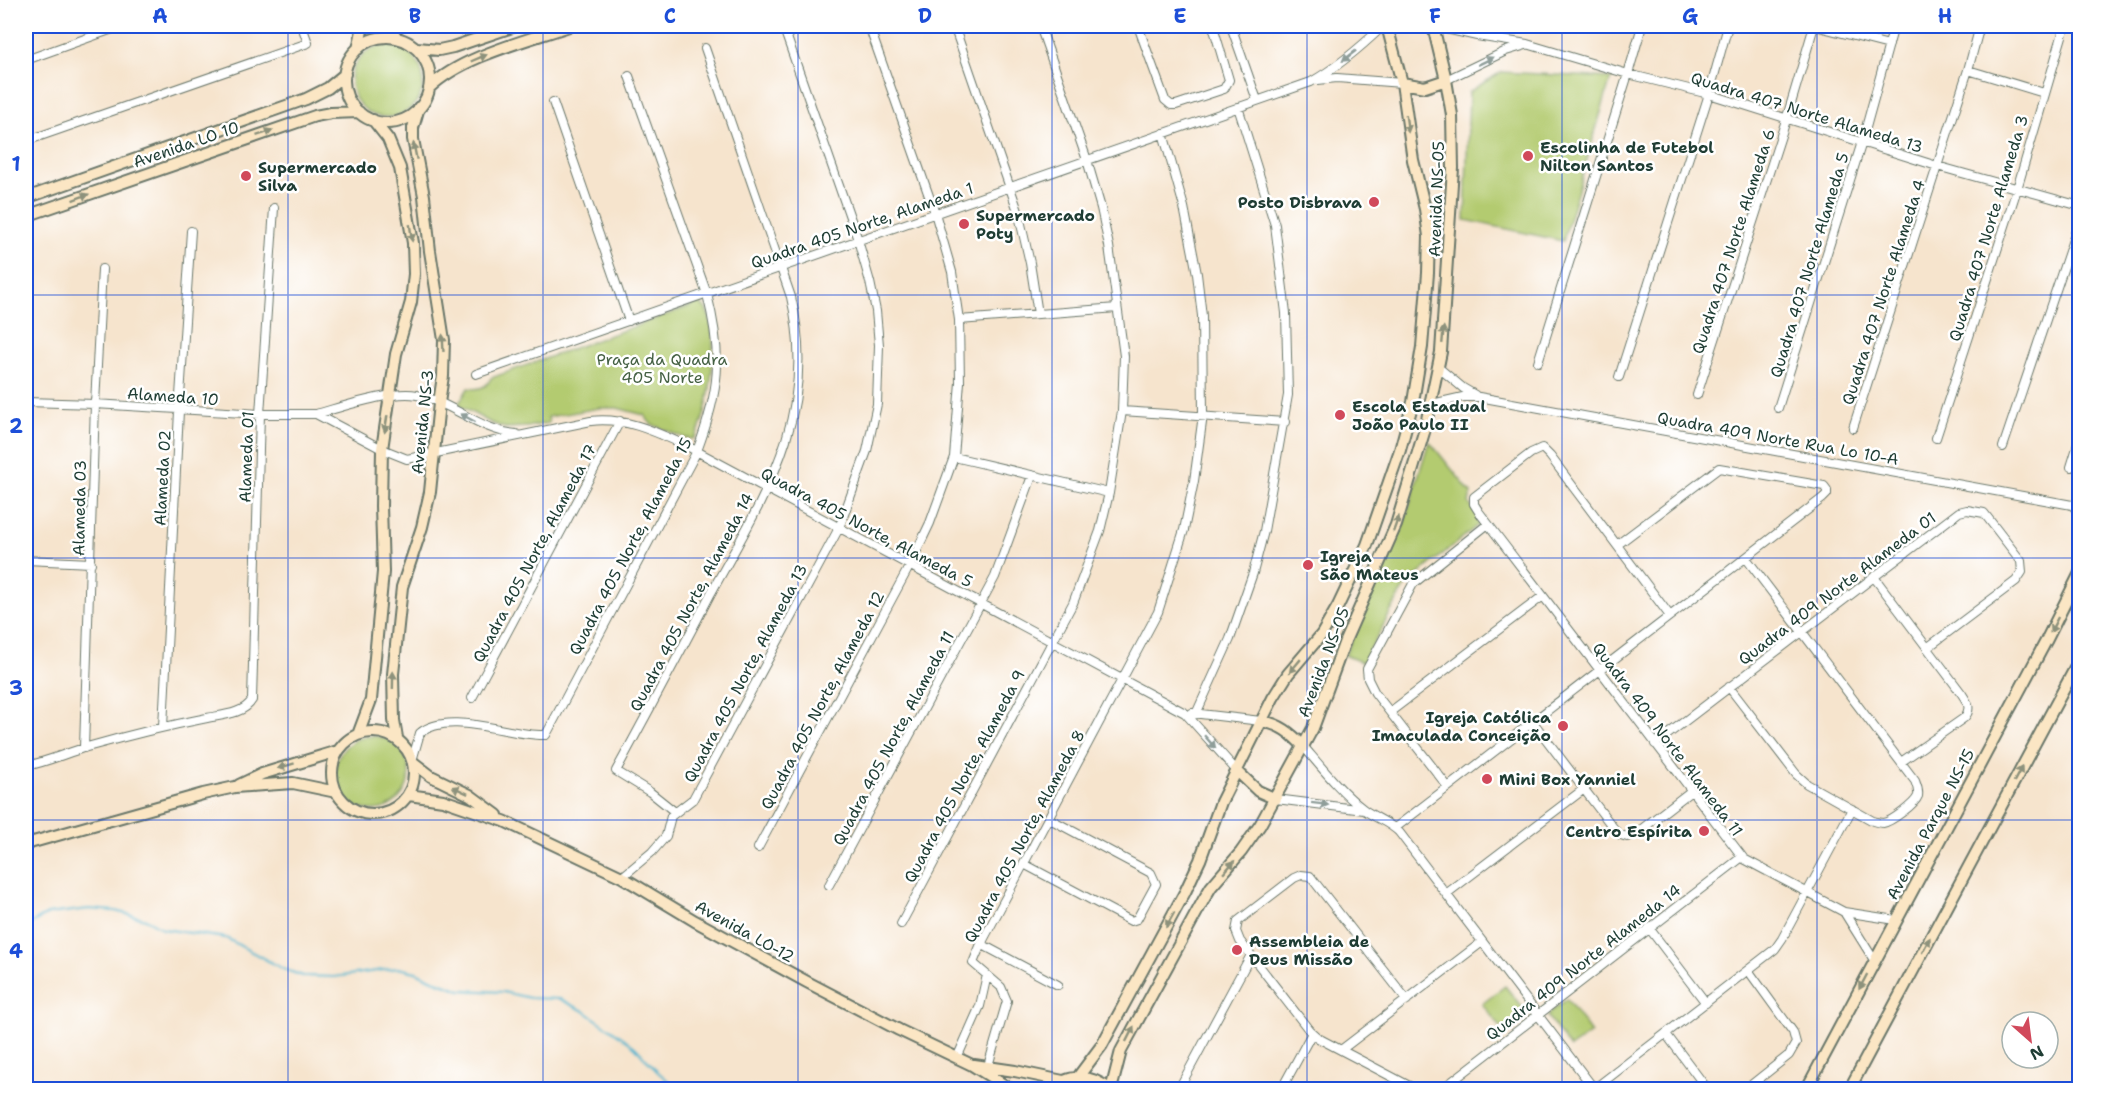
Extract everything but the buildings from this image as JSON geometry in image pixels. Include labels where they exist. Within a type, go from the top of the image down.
[{"type":"street","points":[[26,60],[121,26]]},
{"type":"street","points":[[26,141],[308,43],[302,26]]},
{"type":"street","points":[[359,112],[347,95],[345,75],[348,63],[358,49],[363,26]]},
{"type":"street","points":[[389,26],[398,38],[417,48],[439,50],[515,26]]},
{"type":"street","points":[[429,88],[444,76],[478,58],[569,26]]},
{"type":"street","name":"Quadra 405 Norte, Alameda 13","points":[[622,877],[652,852],[666,836],[671,816],[693,799],[839,528],[867,451],[878,392],[879,345],[876,311],[858,240],[783,26]]},
{"type":"street","name":"Quadra 405 Norte, Alameda 12","points":[[758,848],[910,566],[930,524],[954,457],[960,382],[959,320],[952,272],[936,213],[869,26]]},
{"type":"street","points":[[954,26],[1010,187],[1024,235],[1038,314]]},
{"type":"street","name":"Quadra 405 Norte, Alameda 9","points":[[901,924],[1073,603],[1100,531],[1109,494],[1122,411],[1124,356],[1109,246],[1087,160],[1040,26]]},
{"type":"street","points":[[1138,26],[1165,100],[1171,105],[1176,105],[1224,89],[1227,85],[1228,75],[1213,26]]},
{"type":"street","points":[[1231,26],[1257,100]]},
{"type":"street","points":[[1311,82],[1335,68],[1385,26]]},
{"type":"street","name":"Avenida NS-05","points":[[1078,1077],[1102,1045],[1185,892],[1200,860],[1216,813],[1261,721],[1282,683],[1330,621],[1358,566],[1386,493],[1413,402],[1422,347],[1429,236],[1413,160],[1402,83],[1385,26]]},
{"type":"street","name":"Avenida NS-05","points":[[1110,1089],[1121,1051],[1207,893],[1248,843],[1276,799],[1320,714],[1345,640],[1396,525],[1421,446],[1439,368],[1446,300],[1453,168],[1452,115],[1433,26]]},
{"type":"street","name":"Quadra 407 Norte Alameda 13","points":[[1433,26],[1469,35],[1527,44],[1628,74],[1709,94],[1937,166],[2079,206]]},
{"type":"street","points":[[1538,362],[1642,26]]},
{"type":"street","points":[[1620,376],[1709,94],[1728,26]]},
{"type":"street","points":[[1814,26],[1889,45]]},
{"type":"street","name":"Quadra 407 Norte Alameda 6","points":[[1697,395],[1814,26]]},
{"type":"street","name":"Quadra 407 Norte Alameda 5","points":[[1778,408],[1862,142],[1894,26]]},
{"type":"street","name":"Quadra 407 Norte Alameda 4","points":[[1852,429],[1968,70],[1980,26]]},
{"type":"street","name":"Quadra 407 Norte Alameda 3","points":[[1936,438],[2017,189],[2065,26]]},
{"type":"street","points":[[358,49],[376,39],[398,38]]},
{"type":"street","points":[[1311,82],[1336,78],[1425,87],[1446,80],[1498,54],[1527,44]]},
{"type":"street","points":[[417,48],[428,67],[429,88]]},
{"type":"street","name":"Quadra 405 Norte, Alameda 14","points":[[675,812],[650,792],[616,771],[768,489],[790,432],[798,383],[799,353],[795,315],[782,267],[705,48]]},
{"type":"street","points":[[1968,70],[2044,93]]},
{"type":"street","name":"Avenida LO 10","points":[[26,198],[306,99],[328,88],[345,75]]},
{"type":"street","name":"Quadra 405 Norte, Alameda 15","points":[[413,762],[420,733],[432,725],[479,724],[522,733],[546,735],[697,451],[712,408],[718,373],[717,338],[707,294],[629,76]]},
{"type":"street","name":"Quadra 405 Norte, Alameda 1","points":[[476,374],[1311,82]]},
{"type":"street","name":"Avenida NS-3","points":[[397,738],[394,720],[393,674],[402,587],[422,527],[430,492],[443,376],[444,340],[424,196],[413,139],[413,128],[429,88]]},
{"type":"street","points":[[553,102],[629,321]]},
{"type":"street","points":[[373,120],[398,121],[410,116],[420,107]]},
{"type":"street","points":[[1196,714],[1230,639],[1253,573],[1264,531],[1288,395],[1286,313],[1275,225],[1238,107]]},
{"type":"street","name":"Avenida NS-3","points":[[359,112],[373,120],[396,154],[413,243],[413,290],[398,344],[382,449],[381,506],[384,572],[370,700],[359,732]]},
{"type":"street","name":"Avenida LO 10","points":[[26,216],[317,115],[359,112]]},
{"type":"street","name":"Quadra 405 Norte, Alameda 8","points":[[988,1066],[1007,1001],[1001,987],[973,963],[1158,612],[1185,530],[1203,415],[1202,316],[1197,274],[1184,207],[1162,133]]},
{"type":"street","name":"Alameda 01","points":[[163,727],[236,712],[249,705],[253,696],[261,414],[274,208]]},
{"type":"street","points":[[2003,447],[2079,219]]},
{"type":"street","name":"Alameda 02","points":[[163,727],[178,411],[191,231]]},
{"type":"street","name":"Alameda 03","points":[[84,748],[95,404],[102,269]]},
{"type":"street","points":[[959,320],[1117,308]]},
{"type":"street","name":"Quadra 409 Norte Rua Lo 10-A","points":[[1439,368],[1462,388],[1479,397]]},
{"type":"street","name":"Quadra 405 Norte, Alameda 5","points":[[316,414],[390,396],[415,394],[439,403],[493,430],[523,435]]},
{"type":"street","name":"Quadra 409 Norte Rua Lo 10-A","points":[[1432,404],[1463,397],[1479,397],[2076,504],[2079,513]]},
{"type":"street","name":"Alameda 10","points":[[26,402],[95,404],[178,411],[316,414],[382,449]]},
{"type":"street","points":[[1122,411],[1285,422]]},
{"type":"street","name":"Quadra 405 Norte, Alameda 5","points":[[382,449],[407,459],[591,422],[620,421],[650,430],[697,451],[1185,713]]},
{"type":"street","name":"Quadra 405 Norte, Alameda 17","points":[[472,698],[620,421]]},
{"type":"street","points":[[2071,467],[2079,438]]},
{"type":"street","name":"Quadra 409 Norte Alameda 11","points":[[1617,545],[1542,448],[1531,453],[1475,496],[1476,508],[1742,857],[1752,865],[1844,912],[1896,920]]},
{"type":"street","points":[[954,457],[1109,494]]},
{"type":"street","points":[[1395,828],[1599,670],[1670,616],[1746,558],[1823,498],[1827,492],[1824,486],[1719,468],[1617,545],[1670,616]]},
{"type":"street","name":"Quadra 405 Norte, Alameda 11","points":[[830,885],[995,577],[1032,476]]},
{"type":"street","name":"Quadra 409 Norte Alameda 01","points":[[1654,744],[1959,512],[1967,510],[1987,516],[2019,557],[2023,570],[2016,580],[1927,648]]},
{"type":"street","points":[[1448,787],[1371,686],[1367,673],[1368,663],[1413,584],[1488,524]]},
{"type":"street","points":[[1730,687],[1803,781],[1873,821],[1885,823],[1913,803],[1918,793],[1917,783],[1746,558]]},
{"type":"street","points":[[26,560],[91,563]]},
{"type":"street","points":[[1874,577],[1966,699],[1969,710],[1964,718],[1901,762]]},
{"type":"street","points":[[2077,577],[2079,594]]},
{"type":"street","name":"Avenida Parque NS-15","points":[[1806,1089],[2034,664],[2077,577]]},
{"type":"street","points":[[1390,712],[1543,596]]},
{"type":"street","points":[[1849,1089],[2079,659]]},
{"type":"street","points":[[1185,713],[1258,791],[1276,799],[1364,810]]},
{"type":"street","points":[[1185,713],[1271,722],[1285,728],[1364,810],[1395,828],[1595,1089],[1779,944],[1852,809]]},
{"type":"street","points":[[1533,722],[1618,834],[1627,837],[1634,835],[1691,791]]},
{"type":"street","points":[[26,766],[40,764],[84,748],[163,727]]},
{"type":"street","points":[[378,731],[397,738],[413,762],[415,774],[409,795],[400,805],[388,812],[361,813],[351,808],[336,792],[332,778],[332,764],[338,751],[359,732],[378,731]]},
{"type":"street","points":[[236,787],[262,774],[338,751]]},
{"type":"street","name":"Avenida LO-12","points":[[413,762],[430,776],[470,795],[504,821]]},
{"type":"street","points":[[26,844],[203,794],[236,787],[293,783],[336,792]]},
{"type":"street","points":[[1446,894],[1584,789]]},
{"type":"street","name":"Avenida LO-12","points":[[409,795],[443,800],[504,821],[622,877],[695,921],[807,982],[972,1065],[1012,1089]]},
{"type":"street","points":[[1024,864],[1131,921],[1137,919],[1156,884],[1151,873],[1048,818]]},
{"type":"street","name":"Quadra 409 Norte Alameda 14","points":[[1441,1089],[1742,857]]},
{"type":"street","points":[[1407,1000],[1314,879],[1304,875],[1294,878],[1237,922],[1236,929],[1239,938],[1312,1033],[1417,1089]]},
{"type":"street","points":[[1844,912],[1874,960]]},
{"type":"street","points":[[1648,928],[1706,1003]]},
{"type":"street","points":[[1341,1050],[1482,942]]},
{"type":"street","points":[[981,944],[1058,985]]},
{"type":"street","points":[[1181,1089],[1182,1083],[1251,955]]},
{"type":"street","points":[[1744,1089],[1789,1054],[1795,1046],[1796,1039],[1748,970]]},
{"type":"street","points":[[957,1058],[980,1006],[987,975]]},
{"type":"street","points":[[1281,1089],[1312,1033]]},
{"type":"street","points":[[1666,1034],[1708,1089]]},
{"type":"street","name":"Avenida LO-12","points":[[972,1065],[1063,1081]]},
{"type":"street","points":[[1052,1089],[1063,1081],[1078,1077],[1097,1080],[1110,1089]]},
{"type":"green space","points":[[387,45],[407,51],[417,61],[423,81],[417,101],[407,111],[387,117],[367,111],[357,101],[351,81],[357,61],[367,51]]},
{"type":"green space","name":"Escolinha de Futebol Nilton Santos","points":[[1501,72],[1611,78],[1563,241],[1465,220],[1469,92]]},
{"type":"green space","name":"Praça da Quadra 405 Norte","points":[[699,303],[707,311],[713,346],[705,411],[694,439],[685,438],[651,424],[644,415],[617,408],[599,408],[548,417],[549,423],[505,428],[458,405],[468,388],[482,388],[491,378]]},
{"type":"green space","points":[[1429,441],[1471,493],[1469,503],[1478,516],[1479,522],[1403,589],[1363,663],[1345,655],[1403,526]]},
{"type":"green space","points":[[372,736],[393,742],[403,752],[409,773],[403,794],[393,804],[372,810],[351,804],[341,794],[335,773],[341,752],[351,742]]},
{"type":"green space","points":[[1505,986],[1526,1012],[1504,1031],[1482,1004]]},
{"type":"green space","points":[[1567,999],[1591,1033],[1570,1048],[1548,1017],[1550,1012]]},
{"type":"waterway","points":[[26,926],[48,914],[89,909],[115,911],[146,919],[163,929],[226,938],[283,969],[303,976],[334,977],[398,968],[416,972],[461,990],[503,992],[530,998],[560,999],[584,1011],[622,1037],[679,1090]]},
{"type":"place","name":"Escolinha de Futebol Nilton Santos","points":[[1528,156]]},
{"type":"place","name":"Supermercado Silva","points":[[246,176]]},
{"type":"place","name":"Posto Disbrava","points":[[1374,202]]},
{"type":"place","name":"Supermercado Poty","points":[[964,224]]},
{"type":"place","name":"Escola Estadual João Paulo II","points":[[1340,415]]},
{"type":"place","name":"Igreja São Mateus","points":[[1308,565]]},
{"type":"place","name":"Igreja Católica Imaculada Conceição","points":[[1563,726]]},
{"type":"place","name":"Mini Box Yanniel","points":[[1487,779]]},
{"type":"place","name":"Centro Espírita","points":[[1704,831]]},
{"type":"place","name":"Assembleia de Deus Missão","points":[[1237,950]]}]
